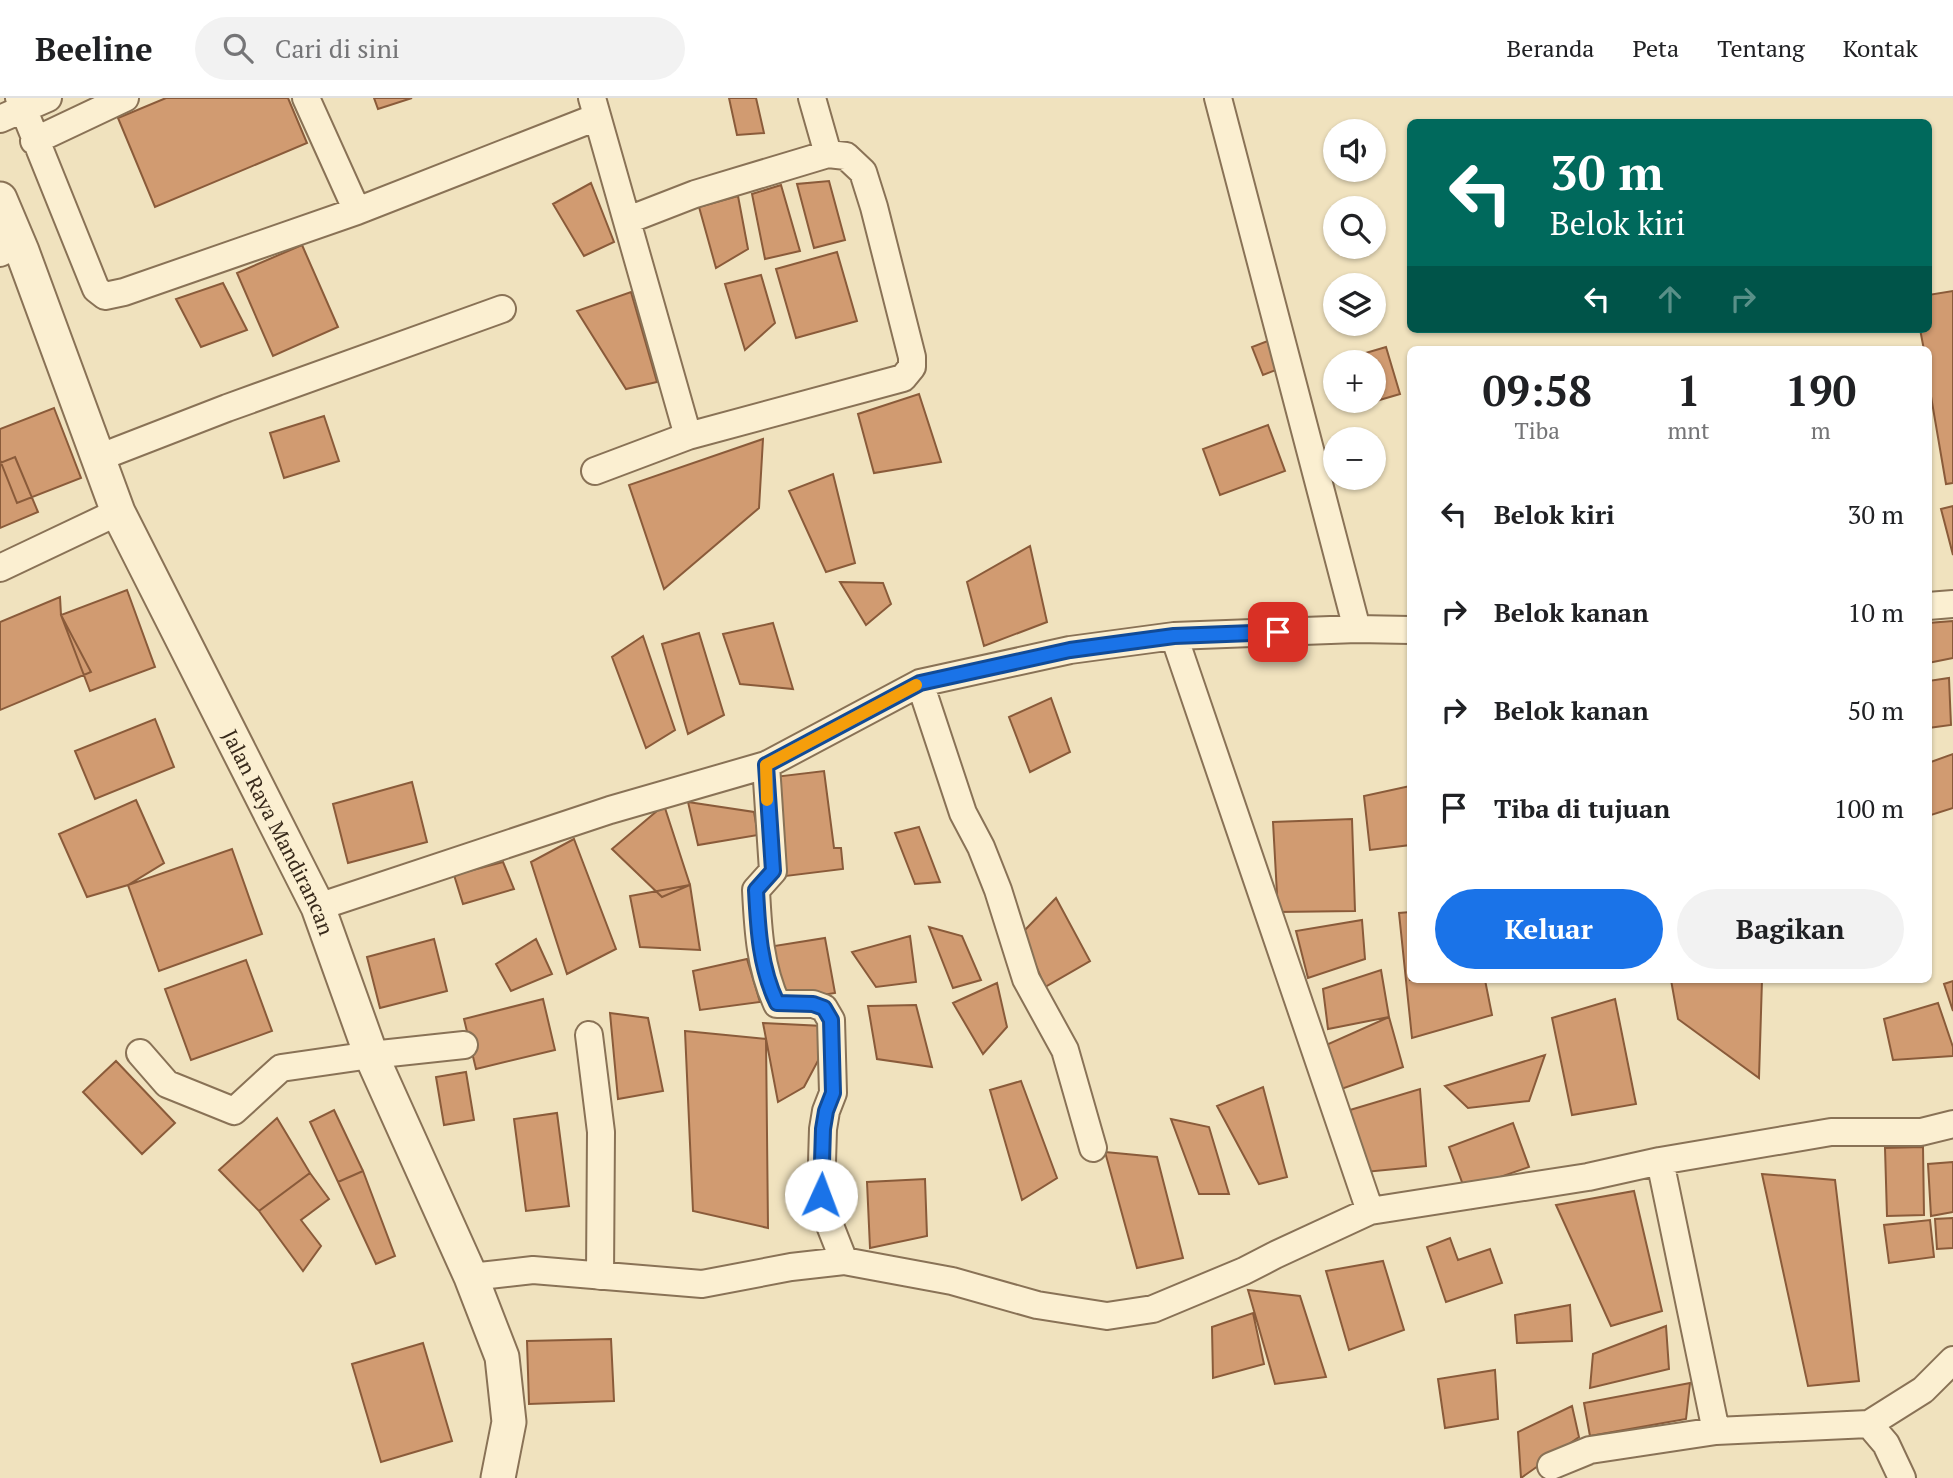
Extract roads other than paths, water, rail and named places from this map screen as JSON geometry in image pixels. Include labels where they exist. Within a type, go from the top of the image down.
[{"type":"street","points":[[48,98],[14,109],[34,141],[96,289],[105,296],[124,292],[357,211],[595,108],[688,436]]},
{"type":"street","points":[[34,141],[125,98]]},
{"type":"street","points":[[306,98],[357,211]]},
{"type":"street","points":[[812,98],[828,155]]},
{"type":"street","points":[[1218,98],[1357,629]]},
{"type":"street","points":[[595,471],[688,436],[902,378],[912,368],[912,357],[874,207],[863,172],[846,156],[828,155],[695,194],[628,220]]},
{"type":"street","name":"Jalan Raya Mandirancan","points":[[0,199],[10,248],[98,457],[118,512],[318,907],[371,1055],[471,1277],[502,1357],[509,1422],[498,1478]]},
{"type":"street","points":[[98,457],[502,309]]},
{"type":"street","points":[[0,568],[118,512]]},
{"type":"street","points":[[1932,606],[1953,604]]},
{"type":"street","points":[[318,907],[610,810],[766,765],[920,683],[1070,650],[1174,636],[1357,629],[1407,630]]},
{"type":"street","points":[[1174,636],[1370,1211]]},
{"type":"street","points":[[920,683],[963,813],[981,847],[998,890],[1026,979],[1065,1050],[1093,1148]]},
{"type":"street","points":[[766,765],[773,871],[756,890],[761,957],[777,1003],[813,1004],[824,1008],[831,1020],[833,1093],[823,1129],[821,1195],[828,1223],[844,1261]]},
{"type":"street","points":[[589,1035],[601,1132],[600,1276]]},
{"type":"street","points":[[140,1053],[167,1084],[234,1111],[281,1068],[464,1045]]},
{"type":"street","points":[[471,1277],[533,1270],[702,1284],[791,1267],[844,1261],[952,1281],[1037,1305],[1107,1316],[1153,1309],[1244,1271],[1370,1211],[1588,1177],[1660,1161],[1832,1132],[1921,1132],[1953,1124]]},
{"type":"street","points":[[1660,1161],[1716,1431]]},
{"type":"street","points":[[1551,1466],[1590,1450],[1716,1431],[1869,1424],[1923,1390],[1953,1360]]},
{"type":"street","points":[[1869,1424],[1886,1444],[1902,1478]]}]
